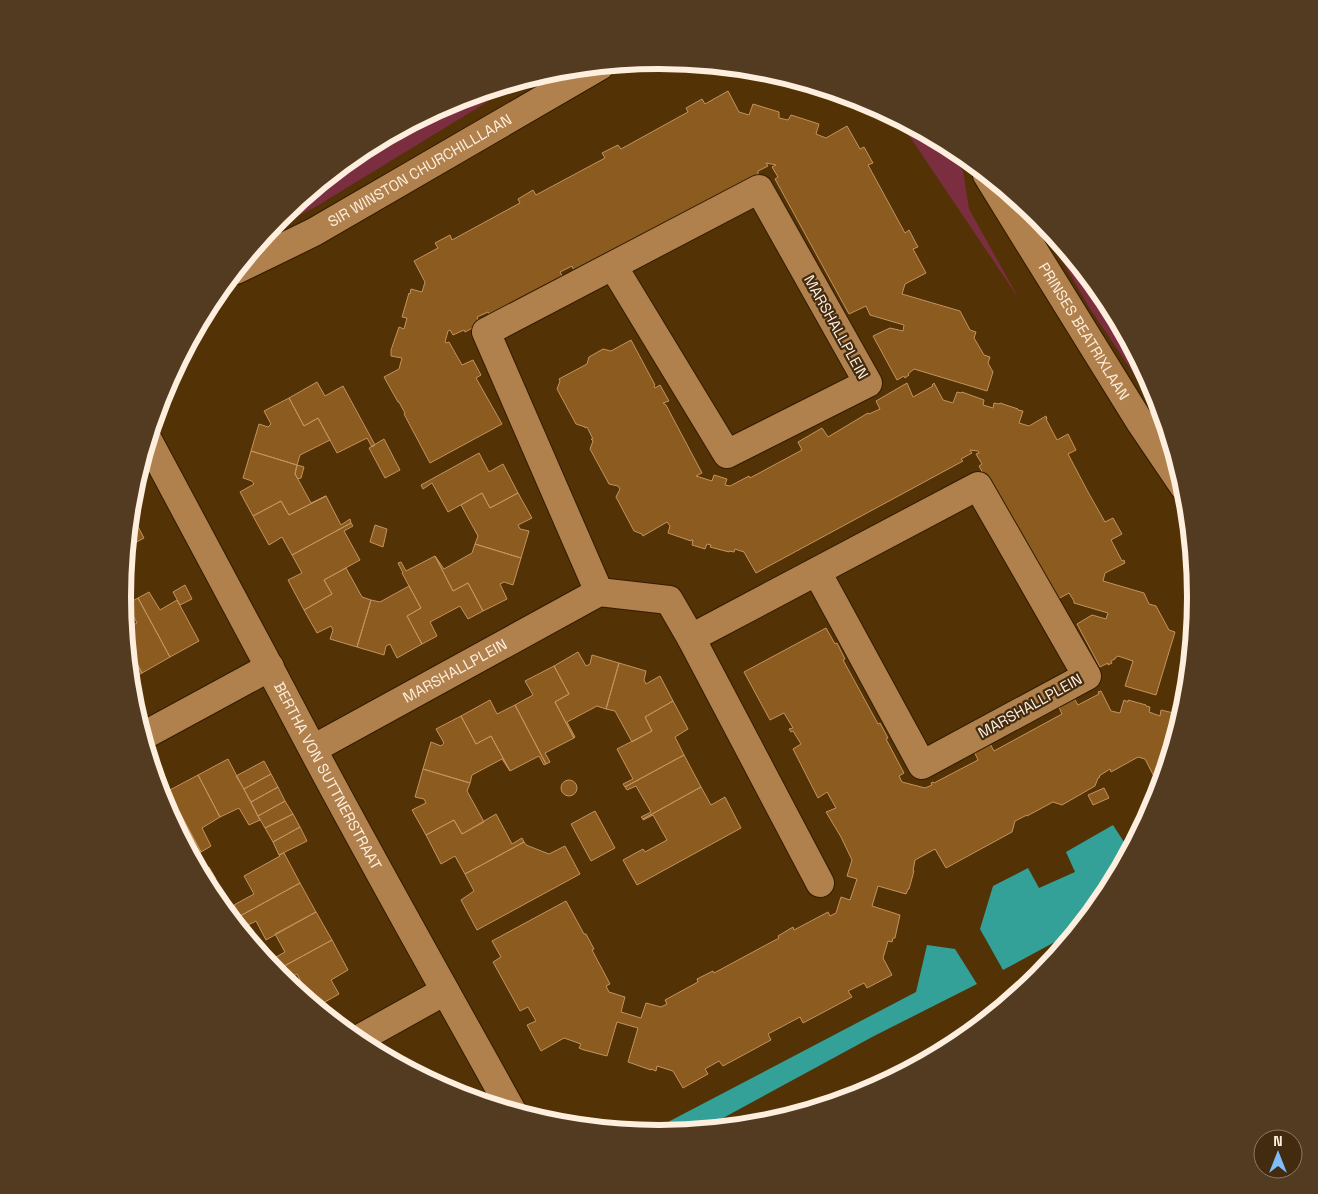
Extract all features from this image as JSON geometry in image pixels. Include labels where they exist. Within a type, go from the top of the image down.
[{"type":"street","name":"SIR WINSTON CHURCHILLLAAN","points":[[250,263],[314,232],[587,74]]},
{"type":"street","name":"MARSHALLPLEIN","points":[[313,749],[599,592],[486,332],[760,189],[868,383],[727,454],[613,266]]},
{"type":"street","name":"PRINSES BEATRIXLAAN","points":[[998,192],[1140,422],[1171,467]]},
{"type":"street","name":"BERTHA VON SUTTNERSTRAAT","points":[[153,448],[313,749],[507,1103]]},
{"type":"street","name":"MARSHALLPLEIN","points":[[691,638],[978,486],[1087,676],[922,765],[817,572]]},
{"type":"street","points":[[599,592],[669,600],[691,638],[820,883]]},
{"type":"street","points":[[149,733],[270,668]]},
{"type":"street","points":[[365,1035],[445,991]]},
{"type":"shaded area","points":[[501,93],[317,206],[286,222],[337,178],[395,140],[425,123]]},
{"type":"shaded area","points":[[905,130],[957,162],[963,171],[969,209],[1019,299]]},
{"type":"shaded area","points":[[1055,248],[1078,275],[1098,304],[1133,363],[1145,391],[1089,307]]},
{"type":"water","points":[[1113,825],[1124,842],[1128,840],[1098,890],[1062,938],[1003,970],[980,929],[993,886],[1028,868],[1039,888],[1075,872],[1066,852]]},
{"type":"water","points":[[927,945],[955,949],[977,984],[874,1036],[716,1122],[662,1125],[916,992]]},
{"type":"building","points":[[728,91],[739,112],[749,115],[753,104],[779,112],[779,118],[788,120],[791,115],[819,124],[816,134],[826,138],[847,126],[860,149],[864,147],[873,163],[868,165],[905,233],[909,230],[918,247],[913,249],[926,273],[905,284],[902,294],[960,311],[970,330],[976,332],[974,338],[984,355],[990,357],[988,363],[993,372],[987,391],[914,369],[905,378],[904,376],[897,380],[873,336],[890,328],[903,331],[904,325],[870,315],[866,306],[849,314],[775,179],[778,177],[772,167],[776,165],[766,163],[768,166],[758,171],[758,174],[575,273],[572,266],[560,272],[564,279],[492,318],[488,312],[477,317],[480,324],[465,332],[464,330],[453,335],[450,330],[448,331],[445,342],[449,342],[462,365],[473,360],[481,375],[476,378],[502,424],[430,463],[405,413],[384,377],[399,369],[402,358],[391,356],[391,350],[399,327],[404,329],[407,318],[402,317],[411,289],[422,292],[425,282],[414,261],[438,248],[435,243],[450,235],[452,240],[520,203],[518,199],[533,190],[536,195],[605,158],[602,153],[618,145],[621,149],[688,112],[686,108],[702,99],[705,104]]},
{"type":"building","points":[[631,340],[655,388],[660,385],[669,401],[663,403],[666,405],[702,473],[696,476],[712,481],[714,475],[727,479],[725,485],[730,486],[749,476],[750,478],[802,450],[798,442],[822,428],[828,437],[868,413],[880,409],[876,401],[907,383],[913,397],[933,386],[934,383],[943,400],[953,403],[957,392],[962,392],[984,400],[983,405],[993,408],[994,403],[1000,403],[1018,409],[1023,411],[1019,423],[1029,426],[1046,416],[1057,440],[1068,434],[1076,450],[1068,454],[1088,492],[1105,522],[1113,518],[1122,534],[1111,540],[1122,561],[1124,560],[1125,563],[1105,573],[1103,581],[1144,593],[1149,604],[1156,606],[1169,630],[1175,632],[1156,695],[1125,686],[1133,661],[1118,656],[1111,661],[1112,663],[1100,667],[1077,624],[1092,615],[1106,619],[1108,613],[1074,603],[1069,593],[1058,599],[1038,574],[979,466],[982,464],[976,454],[979,453],[978,451],[970,450],[972,453],[961,459],[963,461],[756,573],[744,552],[735,549],[734,552],[729,552],[710,547],[711,545],[707,544],[705,549],[692,545],[693,540],[691,541],[668,533],[670,526],[667,522],[643,536],[634,531],[616,497],[620,489],[618,486],[609,484],[590,449],[593,441],[591,439],[593,439],[587,427],[576,424],[557,389],[559,379],[587,364],[589,357],[603,349],[611,351]]},
{"type":"building","points":[[317,382],[325,396],[343,386],[375,445],[372,447],[367,438],[337,453],[318,418],[304,426],[289,398]]},
{"type":"building","points":[[289,398],[304,426],[318,418],[330,440],[300,455],[297,465],[251,451],[259,424],[268,427],[271,424],[264,411]]},
{"type":"building","points":[[384,439],[400,470],[385,478],[369,448]]},
{"type":"building","points":[[251,451],[297,465],[295,474],[311,503],[326,496],[289,515],[281,501],[253,516],[240,492],[254,484],[252,481],[243,478]]},
{"type":"building","points":[[479,453],[489,472],[503,464],[518,493],[490,508],[482,493],[448,512],[432,483],[423,489],[421,485]]},
{"type":"building","points":[[297,465],[304,467],[301,478],[298,479],[295,474]]},
{"type":"building","points":[[482,493],[490,508],[518,493],[532,518],[518,525],[520,529],[529,531],[521,558],[475,544],[478,536],[461,505]]},
{"type":"building","points":[[326,496],[341,525],[350,519],[351,523],[292,555],[282,537],[269,545],[253,516],[281,501],[289,515]]},
{"type":"building","points":[[351,523],[353,526],[344,531],[360,560],[324,580],[332,594],[304,610],[288,580],[302,573],[292,555]]},
{"type":"building","points":[[137,525],[144,538],[134,543],[135,528]]},
{"type":"building","points":[[375,525],[387,529],[383,547],[370,542]]},
{"type":"building","points":[[475,544],[521,558],[513,585],[504,582],[500,584],[507,599],[483,611],[468,583],[453,591],[435,556],[444,569],[472,553]]},
{"type":"building","points":[[435,556],[453,591],[468,583],[483,611],[468,619],[460,606],[430,622],[437,636],[422,644],[407,616],[421,608],[398,563],[401,562],[406,571]]},
{"type":"building","points":[[346,568],[362,597],[371,600],[357,647],[330,639],[333,630],[331,626],[317,633],[304,610],[332,594],[324,580]]},
{"type":"building","points":[[185,585],[192,599],[180,605],[173,592]]},
{"type":"building","points":[[409,586],[421,608],[407,616],[422,644],[397,658],[390,644],[386,646],[384,655],[357,647],[371,600],[380,602]]},
{"type":"building","points":[[149,592],[160,610],[177,600],[199,641],[170,657],[138,598]]},
{"type":"building","points":[[138,598],[170,657],[142,673],[134,659],[132,626],[137,623],[131,612],[131,602]]},
{"type":"building","points":[[826,628],[835,644],[837,643],[845,659],[843,660],[878,724],[880,723],[888,738],[886,739],[904,773],[899,776],[902,782],[925,788],[932,785],[931,783],[978,760],[973,749],[988,740],[994,751],[1062,714],[1057,703],[1072,695],[1078,705],[1099,694],[1098,692],[1101,691],[1111,711],[1120,713],[1124,700],[1128,702],[1128,700],[1150,707],[1149,712],[1160,716],[1161,710],[1174,713],[1155,778],[1145,759],[1138,757],[1111,772],[1110,769],[1099,776],[1095,786],[1062,805],[1053,802],[1015,821],[1012,832],[946,868],[935,849],[915,860],[914,871],[906,894],[878,886],[872,906],[900,915],[895,938],[893,938],[892,942],[888,941],[883,958],[892,975],[867,988],[864,983],[848,991],[852,997],[803,1023],[800,1017],[768,1034],[771,1040],[723,1066],[719,1061],[705,1069],[708,1074],[683,1088],[673,1071],[657,1066],[656,1071],[651,1070],[628,1062],[638,1028],[617,1022],[607,1056],[579,1048],[581,1044],[564,1038],[541,1051],[527,1025],[536,1021],[528,1007],[520,1011],[493,962],[501,957],[492,941],[566,901],[594,949],[592,950],[610,984],[606,986],[609,992],[625,997],[621,1012],[641,1018],[646,1003],[661,1007],[667,1004],[665,1000],[698,982],[697,979],[713,971],[714,973],[779,938],[778,936],[793,927],[794,930],[828,912],[830,916],[836,913],[841,897],[850,900],[857,879],[847,876],[852,860],[826,812],[836,808],[827,792],[818,798],[793,749],[801,744],[793,731],[791,732],[789,729],[793,728],[784,713],[770,720],[744,672]]},
{"type":"building","points":[[578,652],[586,666],[590,664],[592,655],[619,663],[606,709],[597,706],[567,722],[574,738],[555,702],[569,694],[554,666]]},
{"type":"building","points":[[134,659],[142,673],[137,676]]},
{"type":"building","points":[[619,663],[646,671],[644,680],[646,684],[660,676],[673,701],[645,717],[652,731],[632,742],[615,711],[606,709]]},
{"type":"building","points":[[554,666],[569,694],[555,702],[574,738],[545,753],[550,762],[546,764],[515,705],[533,695],[525,681]]},
{"type":"building","points":[[490,700],[497,714],[515,705],[546,764],[544,765],[539,756],[510,771],[491,736],[476,744],[461,716]]},
{"type":"building","points":[[673,701],[688,729],[675,737],[684,755],[625,787],[623,784],[633,779],[617,749],[652,731],[645,717]]},
{"type":"building","points":[[461,716],[476,744],[491,736],[510,771],[502,759],[472,775],[470,783],[423,769],[431,742],[441,746],[444,743],[436,729]]},
{"type":"building","points":[[684,755],[701,787],[643,819],[641,817],[651,812],[636,786],[627,790],[625,787]]},
{"type":"building","points":[[228,759],[260,820],[249,825],[239,808],[220,817],[198,775]]},
{"type":"building","points":[[264,761],[271,774],[244,789],[236,776]]},
{"type":"building","points":[[423,769],[470,783],[467,791],[484,822],[462,834],[454,820],[426,835],[412,810],[426,803],[424,799],[415,797]]},
{"type":"building","points":[[271,774],[278,787],[251,802],[244,789]]},
{"type":"building","points":[[198,775],[220,817],[202,828],[211,846],[201,852],[168,791]]},
{"type":"building","points":[[569,780],[575,782],[577,788],[575,794],[569,796],[563,794],[561,788],[563,782]]},
{"type":"building","points":[[278,787],[285,801],[258,816],[251,802]]},
{"type":"building","points":[[701,787],[711,805],[725,797],[741,828],[637,885],[623,860],[643,849],[645,852],[667,840],[653,815],[643,819]]},
{"type":"building","points":[[1104,788],[1109,798],[1093,805],[1088,795]]},
{"type":"building","points":[[168,791],[201,852],[198,853],[185,831]]},
{"type":"building","points":[[285,801],[293,814],[265,828],[258,816]]},
{"type":"building","points":[[595,811],[615,848],[591,861],[571,824]]},
{"type":"building","points":[[293,814],[300,827],[273,842],[265,828]]},
{"type":"building","points":[[496,814],[512,844],[522,838],[524,842],[465,874],[455,856],[441,864],[426,835],[454,820],[462,834]]},
{"type":"building","points":[[300,827],[307,841],[279,855],[273,842]]},
{"type":"building","points":[[524,842],[526,845],[549,854],[565,846],[580,874],[477,930],[461,900],[474,891],[465,874]]},
{"type":"building","points":[[284,853],[300,883],[240,916],[234,905],[254,894],[244,876]]},
{"type":"building","points":[[209,867],[216,879],[214,880],[207,868]]},
{"type":"building","points":[[300,883],[316,912],[266,940],[256,921],[246,926],[240,916]]},
{"type":"building","points":[[316,912],[332,940],[282,967],[274,958],[285,952],[275,934]]},
{"type":"building","points":[[332,940],[348,970],[331,980],[339,994],[322,1003],[304,988],[297,974],[291,977],[282,967]]}]
